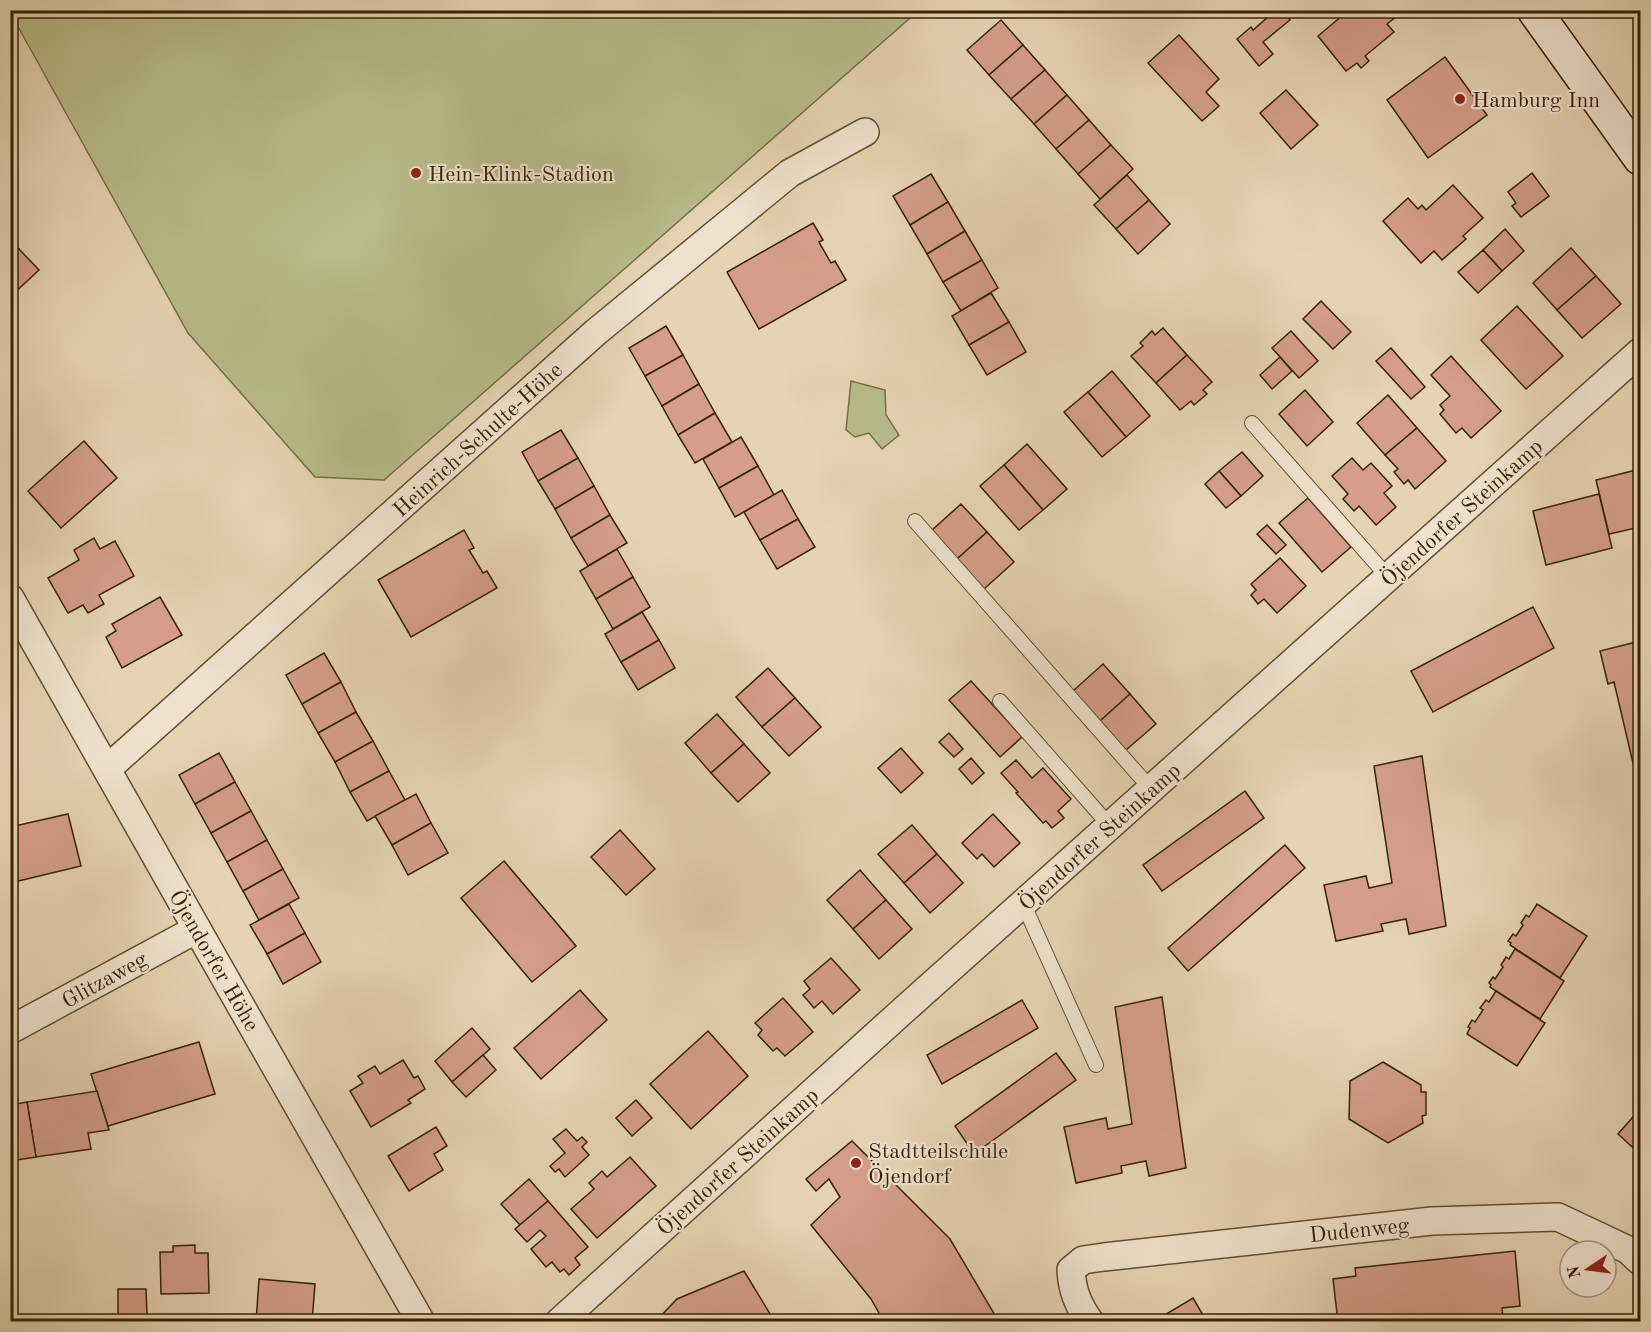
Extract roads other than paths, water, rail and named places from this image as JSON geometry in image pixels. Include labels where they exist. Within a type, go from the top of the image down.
[{"type":"street","points":[[1534,10],[1641,158]]},
{"type":"street","name":"Heinrich-Schulte-Höhe","points":[[107,769],[596,332],[790,173],[865,132]]},
{"type":"street","name":"Öjendorfer Steinkamp","points":[[559,1322],[1023,903],[1641,352]]},
{"type":"street","name":"Öjendorfer Höhe","points":[[10,598],[421,1322]]},
{"type":"street","name":"Glitzaweg","points":[[10,1030],[197,929]]},
{"type":"street","name":"Dudenweg","points":[[1090,1322],[1072,1288],[1071,1270],[1083,1260],[1104,1257],[1432,1221],[1558,1217],[1628,1250],[1641,1261]]},
{"type":"lane","points":[[1252,423],[1388,577]]},
{"type":"lane","points":[[915,521],[1151,789]]},
{"type":"lane","points":[[1000,701],[1110,826]]},
{"type":"lane","points":[[1023,903],[1096,1065]]},
{"type":"place","name":"Hamburg Inn","points":[[1460,99]]},
{"type":"place","name":"Hein-Klink-Stadion","points":[[416,173]]},
{"type":"place","name":"Stadtteilschule Öjendorf","points":[[856,1163]]}]
